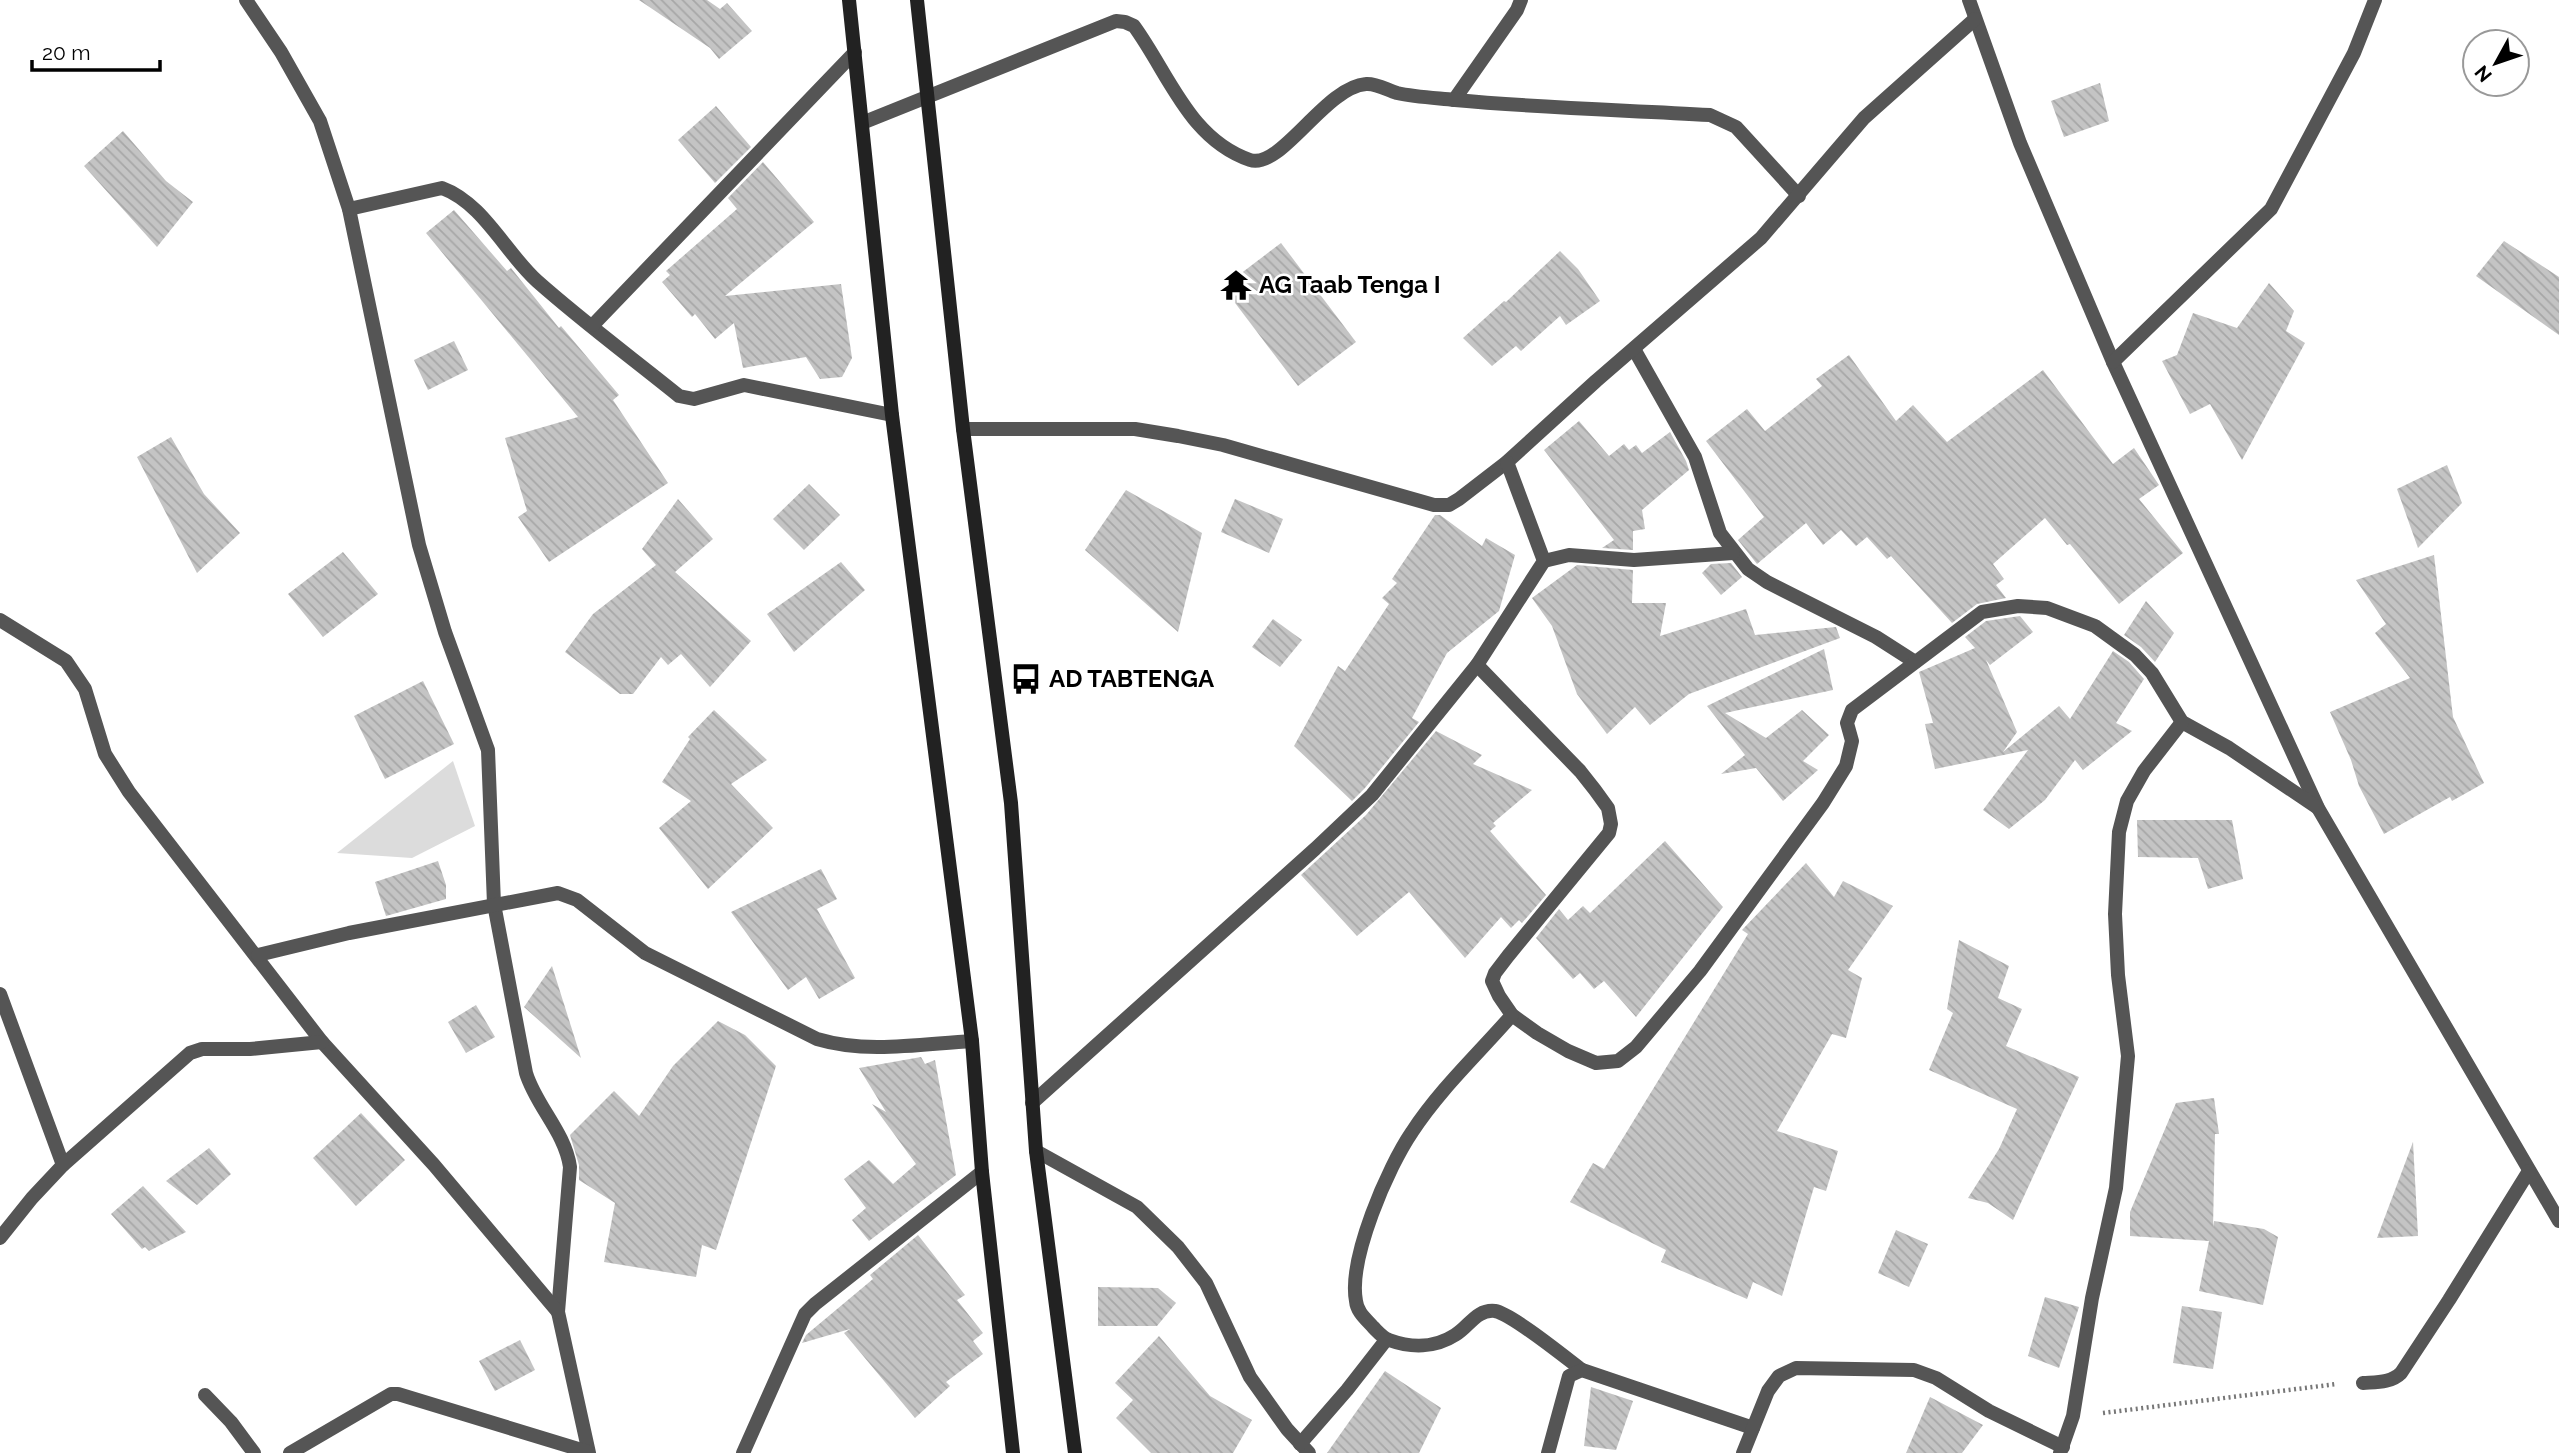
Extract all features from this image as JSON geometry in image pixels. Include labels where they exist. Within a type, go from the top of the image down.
[{"type":"street","points":[[246,0],[281,51],[320,121],[349,209],[419,545],[445,632],[488,750],[495,904],[526,1073],[530,1087],[565,1148],[568,1159],[558,1312],[588,1453],[398,1394],[390,1395],[290,1453]]},
{"type":"street","points":[[849,0],[892,415],[972,1041],[982,1172],[1013,1453]]},
{"type":"street","points":[[917,0],[963,429],[1011,803],[1036,1151],[1075,1453]]},
{"type":"street","points":[[1454,100],[1517,10],[1521,0]]},
{"type":"street","points":[[1969,0],[2020,143],[2113,362],[2318,808],[2559,1220]]},
{"type":"street","points":[[2113,362],[2271,209],[2354,54],[2375,0]]},
{"type":"street","points":[[963,429],[1135,429],[1223,445],[1434,505],[1449,505],[1507,462],[1761,238],[1864,118],[1975,19]]},
{"type":"street","points":[[862,123],[1115,21],[1134,26],[1198,125],[1220,146],[1253,161],[1274,156],[1337,95],[1369,83],[1396,93],[1454,100],[1710,115],[1736,127],[1798,196]]},
{"type":"street","points":[[593,326],[855,52]]},
{"type":"street","points":[[349,209],[442,188],[456,193],[469,204],[536,280],[679,396],[687,399],[744,385],[892,415]]},
{"type":"street","points":[[1633,349],[1695,457],[1712,513],[1720,533],[1733,553],[1748,569],[1768,582],[1876,636],[1916,662]]},
{"type":"street","points":[[1507,462],[1544,561]]},
{"type":"street","points":[[1032,1103],[1305,858],[1371,795],[1477,665],[1544,561],[1569,555],[1634,560],[1733,553]]},
{"type":"street","points":[[1477,665],[1580,771],[1608,808],[1611,824],[1609,833],[1495,973],[1492,981],[1512,1015],[1569,1051],[1596,1063],[1618,1061],[1636,1047],[1700,971],[1823,803],[1846,766],[1852,741],[1847,723],[1852,710],[1982,612],[2018,606],[2047,608],[2095,626],[2135,654],[2152,673],[2182,722],[2229,748],[2318,808]]},
{"type":"street","points":[[0,620],[66,661],[85,689],[105,754],[130,792],[258,955],[322,1042],[434,1165],[558,1312]]},
{"type":"street","points":[[1743,1453],[1768,1391],[1779,1376],[1796,1368],[1914,1370],[1936,1378],[1989,1411],[2061,1450],[2073,1416],[2092,1298],[2116,1188],[2128,1055],[2118,975],[2115,914],[2119,832],[2127,801],[2144,771],[2182,722]]},
{"type":"street","points":[[258,955],[349,933],[495,904],[558,893],[567,894],[645,953],[817,1039],[862,1048],[972,1041]]},
{"type":"street","points":[[0,994],[63,1165]]},
{"type":"street","points":[[1512,1015],[1441,1094],[1411,1133],[1384,1185],[1366,1229],[1354,1284],[1356,1304],[1363,1316],[1386,1340],[1415,1346],[1437,1344],[1456,1335],[1479,1314],[1497,1311],[1539,1337],[1582,1370],[1753,1428]]},
{"type":"street","points":[[0,1238],[63,1165],[196,1050],[250,1049],[322,1042]]},
{"type":"street","points":[[1036,1151],[1137,1207],[1178,1247],[1206,1283],[1250,1377],[1304,1449],[1386,1340]]},
{"type":"street","points":[[2362,1383],[2387,1381],[2401,1373],[2529,1171]]},
{"type":"street","points":[[743,1453],[805,1314],[982,1172]]},
{"type":"street","points":[[1548,1453],[1569,1376],[1582,1370]]},
{"type":"street","points":[[205,1395],[254,1453]]},
{"type":"path","points":[[2073,1416],[2350,1382],[2362,1383]]},
{"type":"shaded area","points":[[453,761],[475,826],[412,858],[337,853]]},
{"type":"building","points":[[639,0],[707,0],[720,9],[727,3],[752,31],[719,59],[710,48]]},
{"type":"building","points":[[2100,83],[2109,121],[2064,137],[2051,101]]},
{"type":"building","points":[[716,106],[751,147],[715,183],[678,140]]},
{"type":"building","points":[[123,131],[166,181],[193,202],[157,247],[84,166]]},
{"type":"building","points":[[763,162],[814,222],[725,296],[841,284],[852,358],[842,377],[820,379],[806,357],[743,368],[734,323],[715,339],[695,314],[692,317],[662,282],[670,275],[666,271],[737,209],[728,198]]},
{"type":"building","points":[[454,210],[507,271],[511,268],[559,328],[561,326],[619,395],[613,400],[668,483],[549,562],[518,517],[527,511],[505,438],[578,417],[426,233]]},
{"type":"building","points":[[2504,241],[2559,277],[2559,335],[2476,276]]},
{"type":"building","points":[[1281,243],[1356,342],[1298,386],[1223,287]]},
{"type":"building","points":[[1560,251],[1578,269],[1600,301],[1566,325],[1560,316],[1521,351],[1516,346],[1492,366],[1463,338]]},
{"type":"building","points":[[2269,283],[2294,311],[2286,331],[2305,343],[2242,460],[2210,404],[2190,414],[2162,361],[2177,355],[2193,313],[2237,328]]},
{"type":"building","points":[[454,341],[468,370],[428,390],[414,360]]},
{"type":"building","points":[[1849,355],[1896,421],[1913,405],[1947,442],[2043,370],[2113,464],[2134,448],[2159,485],[2139,499],[2183,553],[2119,604],[2045,518],[1993,564],[2004,579],[1996,585],[2006,598],[1977,604],[1952,623],[1891,556],[1887,559],[1867,537],[1856,546],[1841,530],[1823,545],[1806,523],[1757,564],[1738,540],[1764,517],[1706,441],[1747,409],[1765,431],[1822,386],[1816,379]]},
{"type":"building","points":[[1579,421],[1609,456],[1624,444],[1629,450],[1636,445],[1642,453],[1670,432],[1686,461],[1689,470],[1642,510],[1645,529],[1633,531],[1633,550],[1602,548],[1614,540],[1544,450]]},
{"type":"building","points":[[171,437],[204,494],[240,533],[197,573],[137,457]]},
{"type":"building","points":[[2447,465],[2462,503],[2418,548],[2397,489]]},
{"type":"building","points":[[809,484],[840,515],[804,550],[773,519]]},
{"type":"building","points":[[1126,490],[1202,533],[1178,632],[1085,550]]},
{"type":"building","points":[[678,499],[713,539],[675,572],[751,641],[710,687],[681,654],[668,665],[661,657],[633,694],[620,694],[565,652],[593,614],[656,565],[642,549]]},
{"type":"building","points":[[1235,499],[1283,519],[1269,553],[1221,532]]},
{"type":"building","points":[[1435,515],[1440,515],[1482,546],[1486,538],[1515,555],[1499,611],[1447,653],[1412,718],[1419,722],[1352,801],[1294,746],[1338,666],[1345,671],[1389,604],[1382,598],[1397,583],[1392,579]]},
{"type":"building","points":[[343,552],[378,594],[323,637],[288,594]]},
{"type":"building","points":[[2434,555],[2453,717],[2484,783],[2452,801],[2450,797],[2384,834],[2359,786],[2330,712],[2410,678],[2375,633],[2386,624],[2356,580]]},
{"type":"building","points":[[841,562],[865,590],[794,652],[767,614]]},
{"type":"building","points":[[1731,563],[1742,577],[1721,595],[1702,573],[1711,564]]},
{"type":"building","points":[[1577,565],[1633,570],[1632,603],[1666,603],[1660,636],[1746,609],[1755,635],[1836,627],[1840,638],[1689,694],[1650,725],[1635,707],[1607,734],[1577,694],[1552,626],[1532,598]]},
{"type":"building","points":[[2146,601],[2174,633],[2155,662],[2141,647],[2124,635]]},
{"type":"building","points":[[2020,616],[2033,632],[1990,665],[1986,660],[2017,732],[2003,752],[2059,706],[2070,719],[2113,651],[2129,662],[2144,679],[2116,723],[2132,731],[2083,770],[2075,760],[2045,800],[2009,829],[1983,810],[2028,750],[1935,769],[1925,724],[1933,723],[1919,672],[1975,648],[1965,637],[1986,621]]},
{"type":"building","points":[[1273,619],[1302,640],[1280,667],[1252,647]]},
{"type":"building","points":[[1824,649],[1833,690],[1725,713],[1766,738],[1802,710],[1829,735],[1803,761],[1818,770],[1783,801],[1756,768],[1721,774],[1745,755],[1707,706]]},
{"type":"building","points":[[423,681],[454,744],[385,779],[354,716]]},
{"type":"building","points":[[714,710],[767,760],[731,784],[773,828],[708,889],[659,828],[691,801],[662,782],[690,739],[688,737]]},
{"type":"building","points":[[1436,731],[1482,755],[1473,764],[1532,790],[1493,823],[1496,826],[1490,831],[1546,895],[1522,923],[1519,920],[1511,928],[1501,917],[1465,958],[1409,892],[1357,936],[1301,875],[1366,815]]},
{"type":"building","points":[[2137,820],[2232,820],[2243,879],[2208,889],[2198,858],[2138,857]]},
{"type":"building","points":[[1665,841],[1723,907],[1636,1017],[1604,981],[1594,989],[1580,973],[1573,979],[1536,938],[1559,909],[1568,920],[1583,906],[1590,913]]},
{"type":"building","points":[[438,861],[446,885],[446,899],[386,916],[375,882]]},
{"type":"building","points":[[1806,863],[1834,897],[1843,881],[1893,906],[1848,970],[1862,978],[1846,1038],[1832,1034],[1777,1131],[1838,1151],[1826,1191],[1814,1187],[1782,1296],[1753,1282],[1747,1299],[1661,1262],[1666,1250],[1570,1202],[1593,1163],[1604,1169],[1748,934],[1742,930]]},
{"type":"building","points":[[821,869],[837,899],[817,909],[855,978],[819,999],[806,977],[788,990],[731,912]]},
{"type":"building","points":[[1959,940],[2009,966],[1998,998],[2022,1009],[2006,1046],[2079,1077],[2013,1220],[1988,1203],[1968,1198],[1999,1149],[2017,1109],[1929,1070],[1953,1013],[1947,1009]]},
{"type":"building","points":[[552,966],[581,1058],[524,1007]]},
{"type":"building","points":[[476,1005],[495,1037],[466,1053],[448,1022]]},
{"type":"building","points":[[718,1021],[745,1035],[776,1066],[716,1250],[702,1245],[696,1277],[604,1262],[615,1203],[579,1180],[579,1165],[570,1135],[614,1091],[639,1116],[673,1066]]},
{"type":"building","points":[[921,1057],[925,1064],[935,1060],[956,1175],[869,1241],[852,1220],[866,1208],[844,1179],[869,1160],[893,1184],[916,1164],[872,1104],[886,1112],[859,1068]]},
{"type":"building","points":[[2214,1098],[2219,1134],[2215,1134],[2213,1227],[2214,1221],[2264,1229],[2278,1237],[2263,1305],[2199,1291],[2209,1241],[2130,1236],[2130,1212],[2176,1103]]},
{"type":"building","points":[[361,1113],[405,1160],[356,1206],[313,1158]]},
{"type":"building","points":[[2413,1142],[2418,1236],[2377,1238]]},
{"type":"building","points":[[209,1148],[231,1174],[197,1205],[166,1181]]},
{"type":"building","points":[[143,1186],[186,1232],[149,1251],[145,1247],[142,1249],[111,1214]]},
{"type":"building","points":[[1896,1230],[1928,1244],[1909,1287],[1878,1273]]},
{"type":"building","points":[[918,1235],[965,1295],[957,1300],[983,1333],[973,1341],[983,1354],[946,1382],[950,1386],[915,1418],[844,1333],[850,1329],[802,1343],[806,1335],[873,1279],[870,1275]]},
{"type":"building","points":[[1098,1287],[1158,1288],[1176,1303],[1157,1326],[1098,1326]]},
{"type":"building","points":[[2045,1297],[2079,1307],[2059,1368],[2028,1356]]},
{"type":"building","points":[[2182,1306],[2222,1312],[2213,1369],[2173,1363]]},
{"type":"building","points":[[1159,1336],[1210,1396],[1252,1420],[1233,1453],[1151,1453],[1116,1418],[1133,1400],[1115,1383]]},
{"type":"building","points":[[520,1340],[535,1370],[495,1391],[479,1361]]},
{"type":"building","points":[[1385,1371],[1441,1408],[1419,1453],[1327,1453]]},
{"type":"building","points":[[1591,1387],[1633,1401],[1616,1450],[1584,1446]]},
{"type":"building","points":[[1930,1397],[1983,1425],[1962,1453],[1906,1453]]},
{"type":"place","name":"AG Taab Tenga I","points":[[1236,285]]},
{"type":"place","name":"AD TABTENGA","points":[[1026,679]]}]
